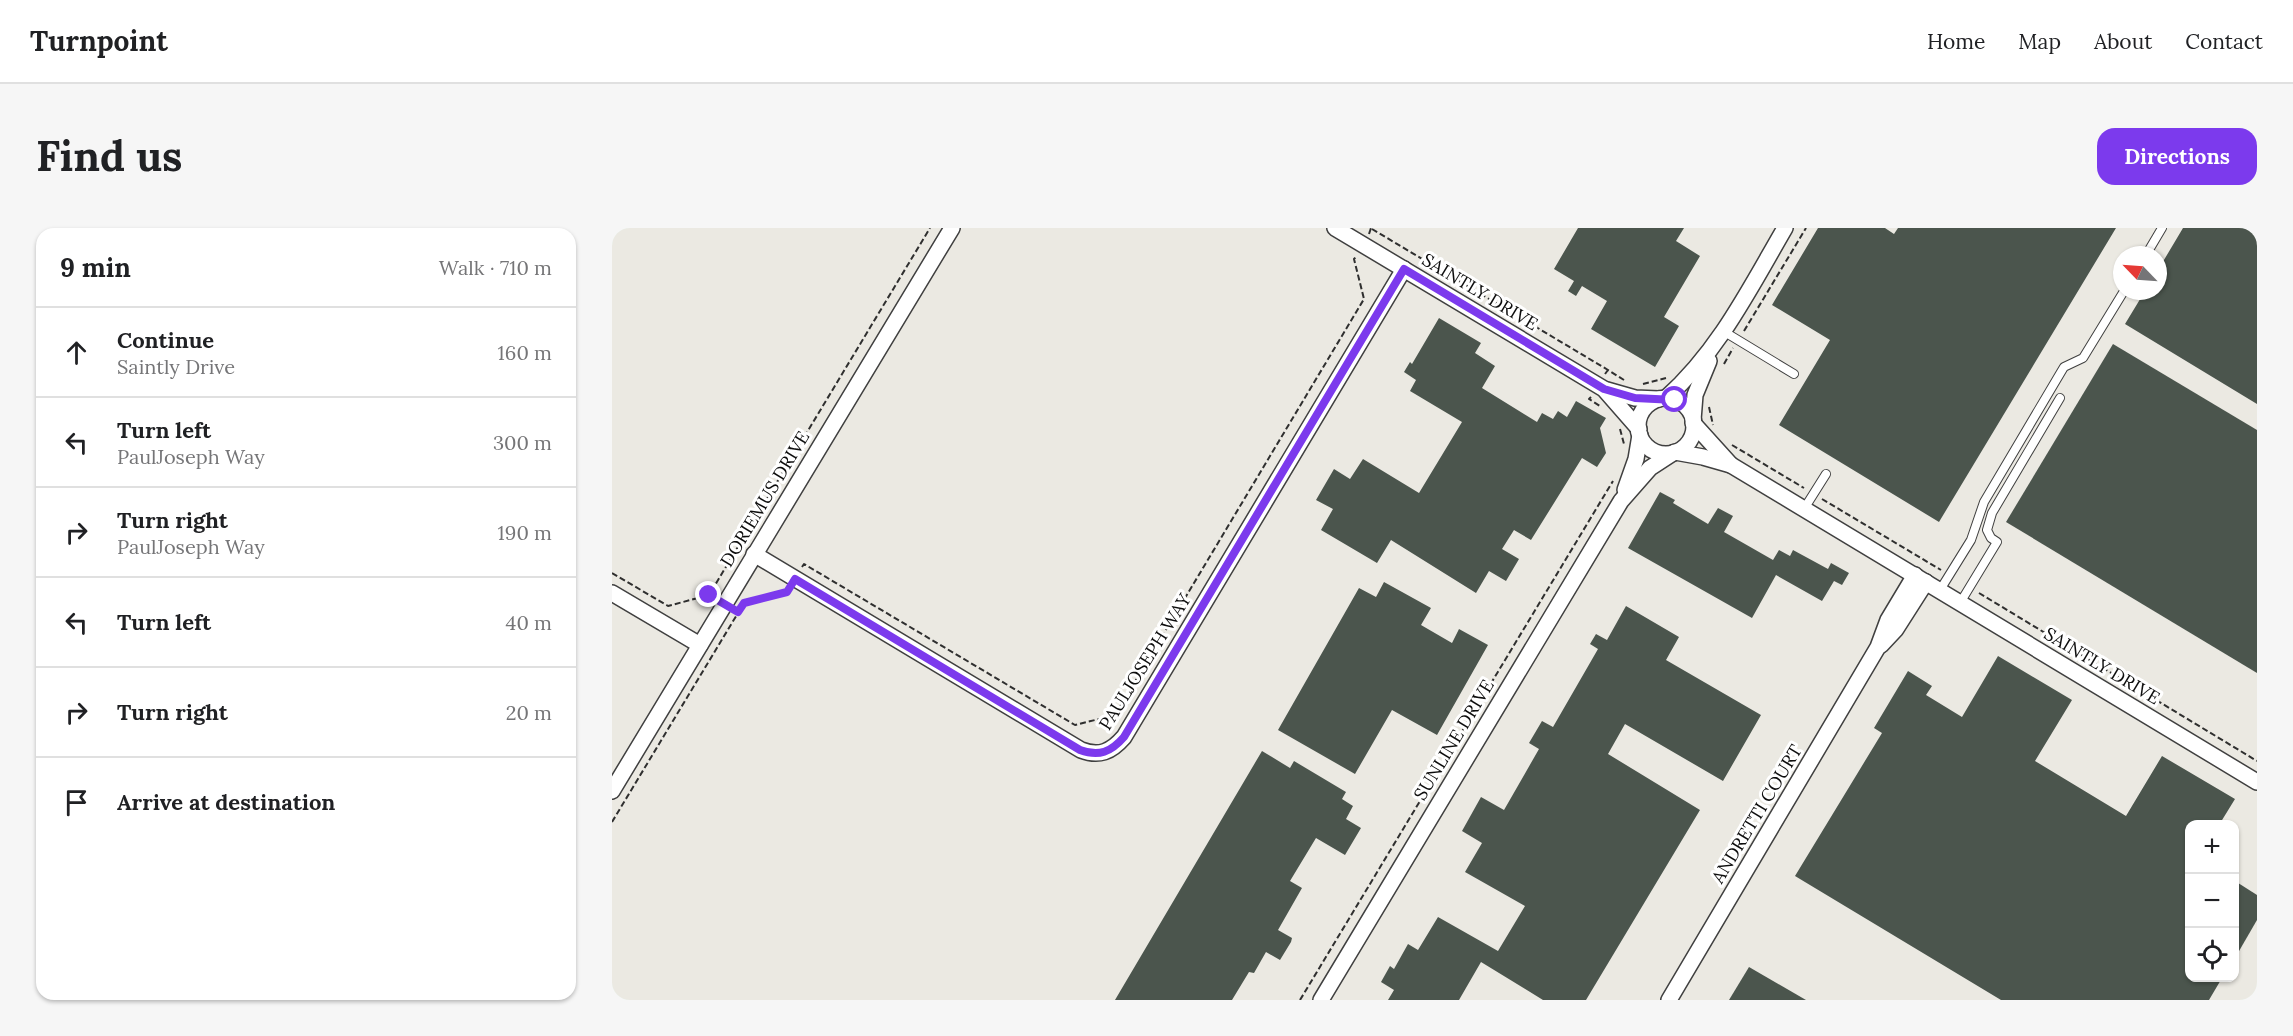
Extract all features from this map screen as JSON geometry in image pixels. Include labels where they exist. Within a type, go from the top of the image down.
[{"type":"street","name":"DORIEMUS DRIVE","points":[[612,790],[952,228]]},
{"type":"street","name":"SAINTLY DRIVE","points":[[1335,228],[1601,387],[1635,398],[1662,399]]},
{"type":"street","points":[[1714,347],[1684,382],[1662,399],[1649,404],[1642,413],[1639,432],[1651,449],[1661,453],[1674,452],[1689,441],[1693,432],[1695,395],[1714,347],[1785,228]]},
{"type":"street","name":"PAULJOSEPH WAY","points":[[754,555],[1080,750],[1092,754],[1104,753],[1114,748],[1124,737],[1404,269]]},
{"type":"street","name":"SAINTLY DRIVE","points":[[1601,387],[1639,432]]},
{"type":"street","points":[[1662,399],[1683,404],[1690,411],[1693,421]]},
{"type":"street","name":"SAINTLY DRIVE","points":[[1693,421],[1731,465]]},
{"type":"street","name":"SUNLINE DRIVE","points":[[1621,501],[1636,459],[1639,432]]},
{"type":"street","name":"SAINTLY DRIVE","points":[[1674,452],[1731,465],[2257,782]]},
{"type":"street","name":"SUNLINE DRIVE","points":[[1320,1000],[1621,501],[1650,468],[1674,452]]},
{"type":"street","name":"ANDRETTI COURT","points":[[1669,1000],[1878,647],[1896,628],[1921,579]]},
{"type":"street","points":[[612,593],[700,645]]},
{"type":"lane","points":[[2151,246],[2162,228]]},
{"type":"lane","points":[[1940,590],[1971,540],[1987,497],[2061,372],[2068,365],[2083,358],[2118,300]]},
{"type":"lane","points":[[1723,331],[1794,375]]},
{"type":"lane","points":[[1960,603],[1997,542],[1991,538],[1987,530],[1992,513],[2060,398]]},
{"type":"lane","points":[[1804,509],[1826,474]]},
{"type":"path","points":[[612,573],[668,606],[709,595],[930,228]]},
{"type":"path","points":[[612,822],[744,603],[787,592],[804,564],[1075,725],[1115,715],[1364,299],[1354,260],[1372,228],[1626,381]]},
{"type":"path","points":[[1722,366],[1806,228]]},
{"type":"path","points":[[1608,370],[1601,387],[1589,399],[1608,411]]},
{"type":"path","points":[[1634,386],[1666,378]]},
{"type":"path","points":[[1619,426],[1624,447]]},
{"type":"path","points":[[1300,1000],[1615,477]]},
{"type":"path","points":[[709,595],[738,612]]},
{"type":"shaded area","points":[[612,228],[2257,228],[2257,1000],[612,1000]]},
{"type":"building","points":[[1578,228],[1684,228],[1676,241],[1700,256],[1664,317],[1679,326],[1655,367],[1591,329],[1607,301],[1582,286],[1576,296],[1568,291],[1574,281],[1554,269]]},
{"type":"building","points":[[1818,228],[1885,228],[1894,234],[1898,228],[2116,228],[1939,522],[1779,425],[1830,340],[1772,305]]},
{"type":"building","points":[[2183,228],[2257,228],[2257,404],[2125,324],[2140,300],[2167,300],[2167,255]]},
{"type":"building","points":[[1439,318],[1481,343],[1475,353],[1495,366],[1482,388],[1537,422],[1542,413],[1553,419],[1558,411],[1567,417],[1576,401],[1606,418],[1600,428],[1606,453],[1597,467],[1582,458],[1531,540],[1514,530],[1502,549],[1519,559],[1506,581],[1489,571],[1476,593],[1391,540],[1377,563],[1321,530],[1333,509],[1316,500],[1334,469],[1350,479],[1363,459],[1419,493],[1462,422],[1410,391],[1416,380],[1404,372],[1410,362],[1412,364]]},
{"type":"building","points":[[2113,344],[2257,430],[2257,673],[2006,522]]},
{"type":"building","points":[[1660,492],[1675,500],[1673,503],[1708,524],[1718,508],[1733,516],[1724,532],[1773,560],[1779,550],[1790,556],[1793,550],[1828,569],[1831,563],[1849,573],[1842,585],[1834,581],[1822,601],[1776,575],[1752,618],[1628,548]]},
{"type":"building","points":[[1384,582],[1431,608],[1421,625],[1452,643],[1459,629],[1488,645],[1437,735],[1392,710],[1355,774],[1278,730],[1359,588],[1376,597]]},
{"type":"building","points":[[1626,606],[1679,637],[1666,660],[1761,715],[1723,781],[1625,724],[1608,754],[1700,810],[1586,1000],[1543,1000],[1481,962],[1459,1000],[1388,1000],[1394,990],[1381,982],[1390,966],[1394,969],[1408,944],[1418,950],[1438,917],[1498,951],[1525,906],[1465,872],[1482,843],[1462,831],[1481,797],[1504,810],[1539,749],[1529,743],[1542,721],[1553,727],[1598,649],[1590,644],[1596,634],[1607,640]]},
{"type":"building","points":[[1998,656],[2072,700],[2035,761],[2126,816],[2162,756],[2235,799],[2222,820],[2185,820],[2185,982],[2220,982],[2209,1000],[2001,1000],[1795,876],[1882,733],[1874,728],[1908,671],[1932,686],[1926,695],[1962,717]]},
{"type":"building","points":[[1262,751],[1290,768],[1294,761],[1346,792],[1342,799],[1353,806],[1346,819],[1361,828],[1345,855],[1316,838],[1290,881],[1302,888],[1278,930],[1292,938],[1291,942],[1280,960],[1266,952],[1254,973],[1249,972],[1232,1000],[1115,1000]]},
{"type":"building","points":[[2239,884],[2257,895],[2257,920],[2239,951]]},
{"type":"building","points":[[1749,967],[1806,1000],[1729,1000]]},
{"type":"route","points":[[709,595],[738,612],[744,603],[787,592],[795,579],[1080,750],[1092,754],[1104,753],[1114,748],[1124,737],[1404,269],[1604,389],[1627,397],[1675,400]]}]
